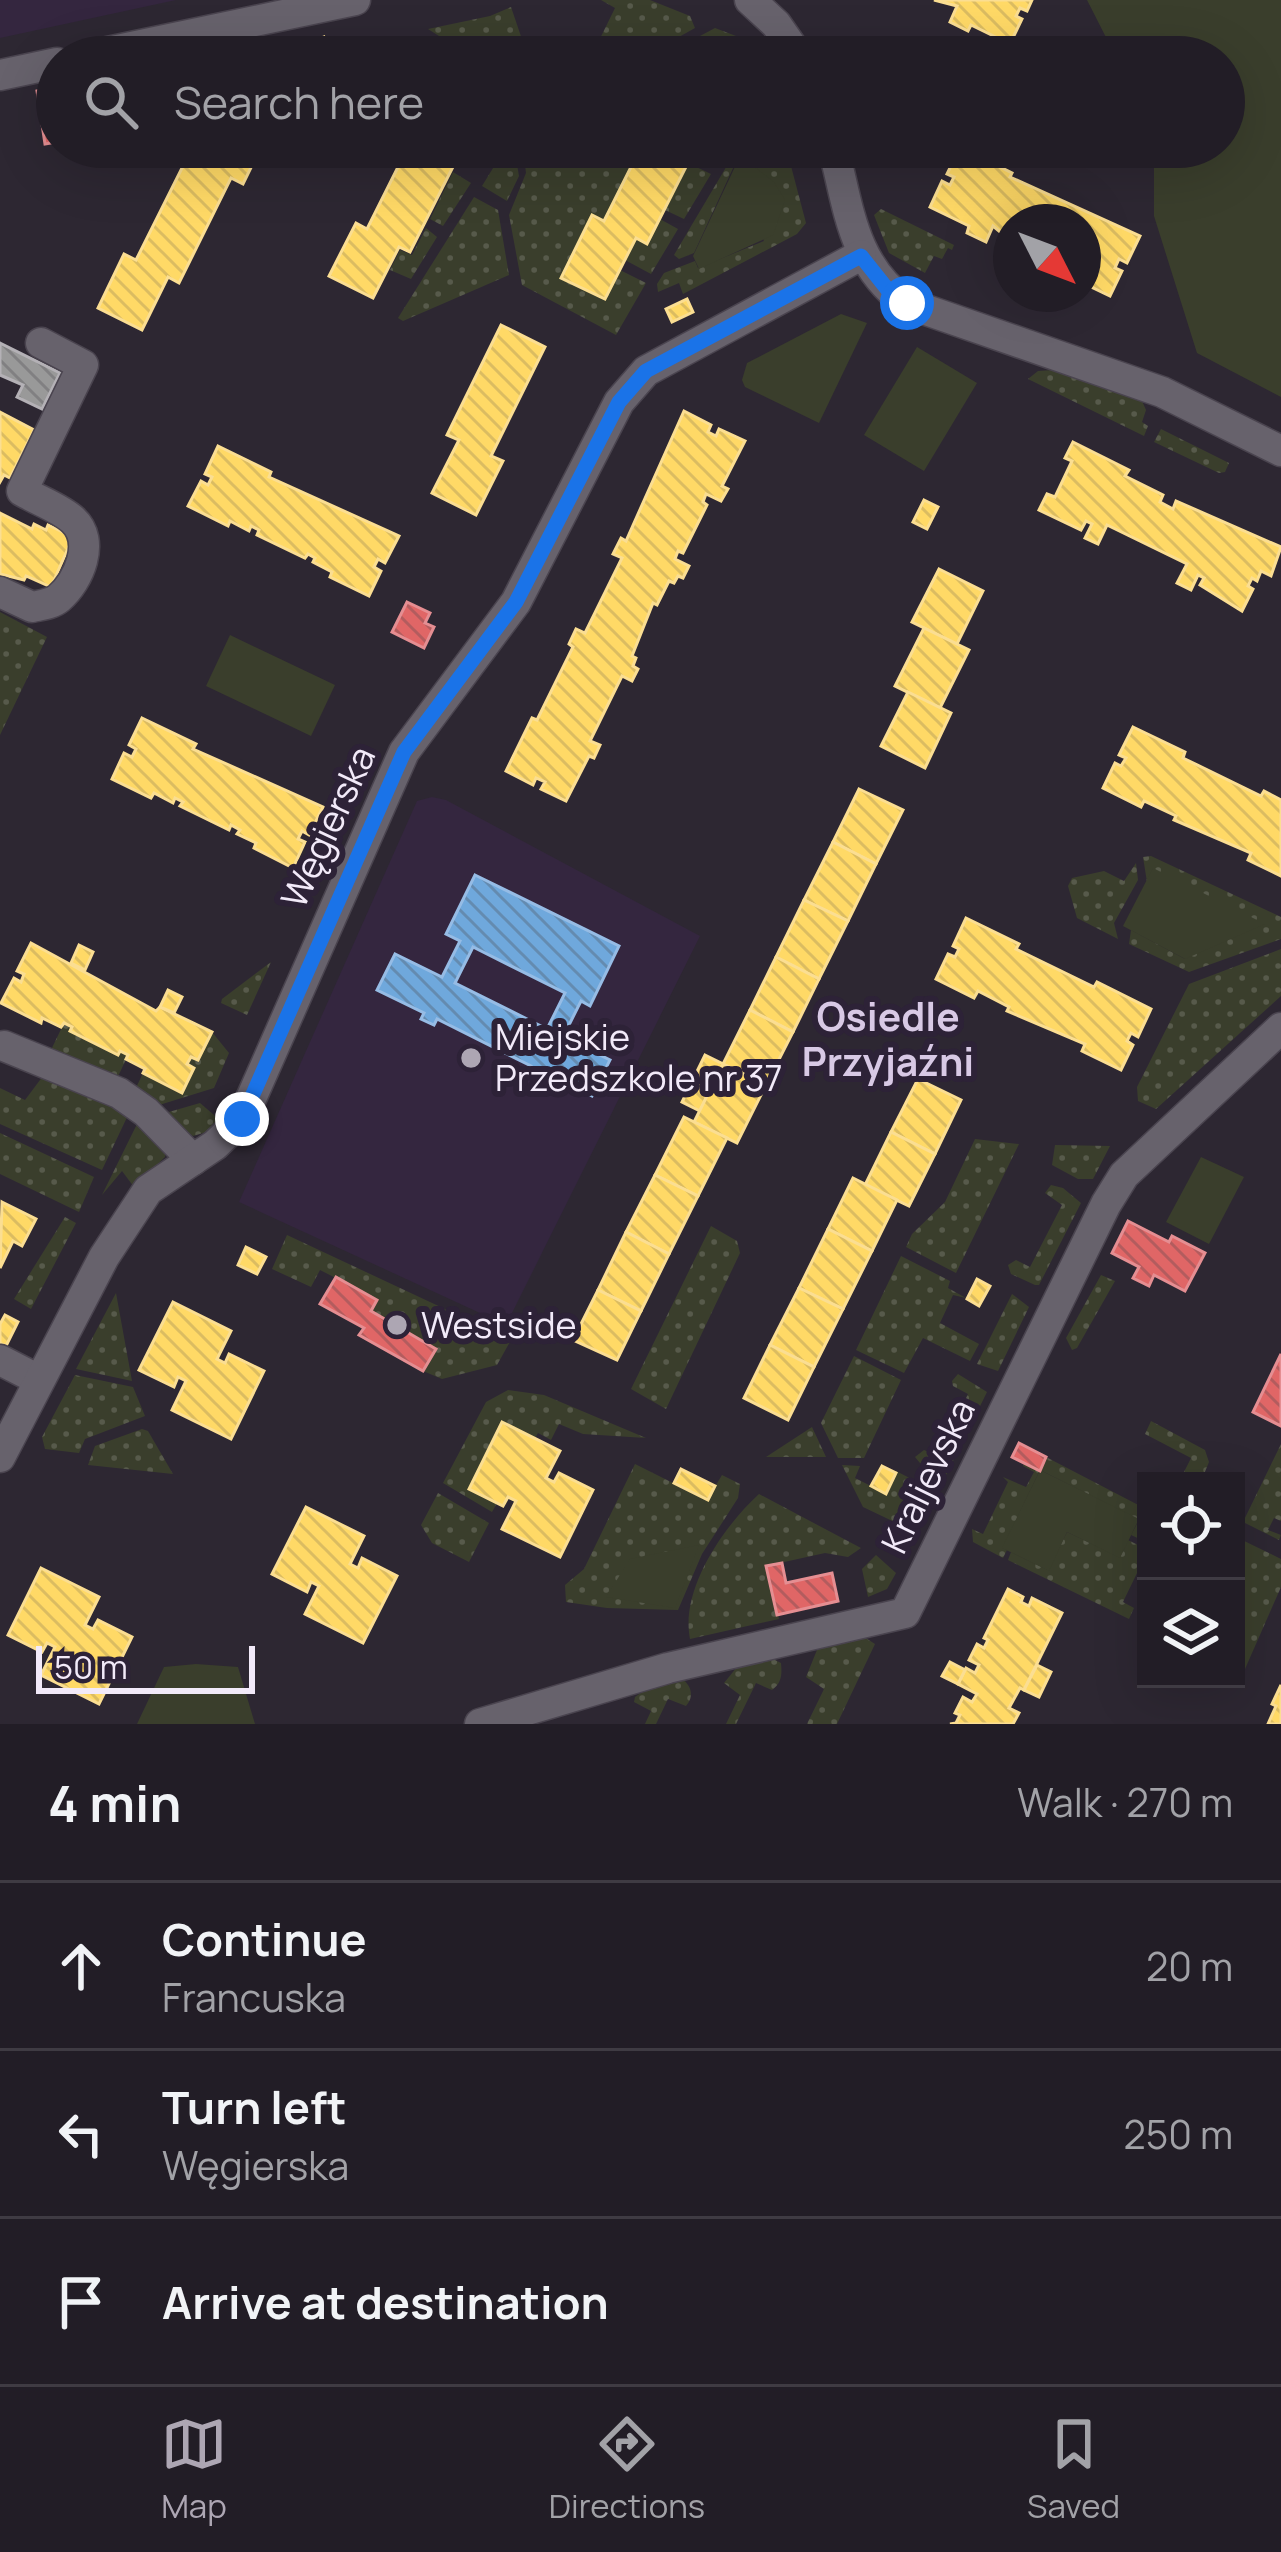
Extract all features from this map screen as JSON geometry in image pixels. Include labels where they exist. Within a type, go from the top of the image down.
[{"type":"street","points":[[184,36],[355,0]]},
{"type":"street","points":[[750,0],[784,36]]},
{"type":"street","points":[[0,74],[36,67]]},
{"type":"street","points":[[838,168],[861,256],[888,290],[907,303],[1159,391],[1281,451]]},
{"type":"street","name":"Węgierska","points":[[0,1457],[104,1257],[148,1190],[242,1119],[404,752],[516,602],[619,402],[646,371],[861,256]]},
{"type":"street","points":[[0,592],[32,608],[56,602],[73,582],[83,559],[84,537],[74,520],[22,491],[82,365],[41,343]]},
{"type":"street","name":"Kraljevska","points":[[480,1724],[668,1668],[905,1613],[1124,1175],[1281,1028]]},
{"type":"street","points":[[4,1046],[118,1094],[146,1112],[193,1160]]},
{"type":"street","points":[[0,1360],[39,1379]]},
{"type":"shaded area","points":[[0,0],[176,0],[0,38]]},
{"type":"shaded area","name":"Miejskie Przedszkole nr 37","points":[[446,800],[700,936],[506,1325],[239,1202],[417,801]]},
{"type":"green space","points":[[601,0],[650,0],[690,16],[695,28],[681,36],[601,36],[615,8]]},
{"type":"green space","points":[[1087,0],[1281,0],[1281,397],[1197,353],[1154,216],[1154,168],[1245,168],[1245,36],[1105,36]]},
{"type":"green space","points":[[511,7],[521,36],[439,36],[428,29]]},
{"type":"green space","points":[[715,28],[736,36],[700,36]]},
{"type":"green space","points":[[493,168],[518,168],[519,176],[507,201],[482,186]]},
{"type":"green space","points":[[525,168],[630,168],[604,221],[592,215],[562,278],[605,299],[620,270],[646,283],[616,335],[522,285],[509,215]]},
{"type":"green space","points":[[686,168],[711,174],[684,219],[665,210]]},
{"type":"green space","points":[[726,168],[733,168],[694,253],[679,259],[674,255]]},
{"type":"green space","points":[[734,168],[756,168],[774,182],[785,200],[773,235],[699,269],[693,256]]},
{"type":"green space","points":[[735,168],[792,168],[806,223],[797,234],[683,294],[679,283],[658,292],[664,273],[695,261],[698,268],[764,241]]},
{"type":"green space","points":[[453,172],[471,183],[443,226],[430,219]]},
{"type":"green space","points":[[474,197],[498,210],[509,275],[403,321],[398,318]]},
{"type":"green space","points":[[881,209],[954,245],[952,250],[948,248],[942,259],[934,256],[925,273],[889,253],[874,215]]},
{"type":"green space","points":[[660,219],[678,229],[651,274],[625,260],[636,238],[648,243]]},
{"type":"green space","points":[[426,228],[437,237],[411,279],[390,270],[400,250],[412,255]]},
{"type":"green space","points":[[841,314],[867,323],[819,423],[745,387],[747,363]]},
{"type":"green space","points":[[917,347],[977,383],[924,471],[864,435]]},
{"type":"green space","points":[[1053,370],[1142,401],[1146,410],[1142,422],[1148,426],[1144,436],[1028,379],[1038,371]]},
{"type":"green space","points":[[1161,429],[1229,463],[1225,472],[1154,442]]},
{"type":"green space","points":[[0,612],[47,637],[0,735]]},
{"type":"green space","points":[[230,635],[335,685],[311,736],[206,686]]},
{"type":"green space","points":[[1151,856],[1281,917],[1281,939],[1189,972],[1129,944],[1131,930],[1185,959],[1153,869],[1147,882],[1143,857]]},
{"type":"green space","points":[[1136,863],[1138,880],[1114,923],[1118,939],[1077,918],[1068,886],[1072,878],[1104,871],[1124,881]]},
{"type":"green space","points":[[1153,868],[1265,924],[1185,959],[1123,926]]},
{"type":"green space","points":[[1281,949],[1281,996],[1156,1109],[1138,1101],[1137,1087],[1189,984]]},
{"type":"green space","points":[[271,962],[247,1015],[221,1003],[222,999]]},
{"type":"green space","points":[[64,1023],[72,1027],[70,1032],[117,1055],[120,1051],[128,1055],[115,1083],[50,1052]]},
{"type":"green space","points":[[212,1032],[229,1053],[214,1088],[156,1106],[134,1092],[143,1073],[182,1092],[194,1068],[187,1064]]},
{"type":"green space","points":[[43,1076],[130,1111],[102,1170],[0,1124],[0,1088],[25,1100]]},
{"type":"green space","points":[[200,1103],[221,1121],[210,1131],[193,1136],[162,1114]]},
{"type":"green space","points":[[138,1122],[166,1147],[165,1157],[134,1187],[122,1171],[102,1195]]},
{"type":"green space","points":[[0,1133],[94,1177],[79,1212],[0,1174]]},
{"type":"green space","points":[[975,1139],[1019,1144],[956,1273],[906,1247],[912,1234],[945,1202]]},
{"type":"green space","points":[[1055,1145],[1110,1146],[1093,1179],[1078,1179],[1052,1165]]},
{"type":"green space","points":[[1201,1157],[1244,1177],[1209,1244],[1166,1222]]},
{"type":"green space","points":[[1051,1185],[1063,1188],[1081,1203],[1035,1285],[1011,1274],[1008,1265],[1016,1260],[1030,1267],[1062,1205],[1045,1193]]},
{"type":"green space","points":[[65,1217],[76,1223],[31,1309],[14,1299]]},
{"type":"green space","points":[[711,1226],[737,1241],[740,1253],[666,1409],[631,1389]]},
{"type":"green space","points":[[287,1235],[511,1340],[497,1365],[442,1379],[423,1371],[436,1348],[371,1311],[377,1299],[320,1270],[311,1287],[272,1269]]},
{"type":"green space","points":[[901,1256],[950,1281],[948,1288],[966,1298],[953,1295],[940,1323],[979,1344],[970,1361],[923,1338],[904,1373],[856,1350]]},
{"type":"green space","points":[[1101,1275],[1115,1281],[1072,1350],[1066,1338]]},
{"type":"green space","points":[[116,1293],[132,1381],[76,1369]]},
{"type":"green space","points":[[1012,1294],[1029,1307],[998,1371],[977,1364]]},
{"type":"green space","points":[[854,1356],[901,1380],[864,1458],[838,1458],[821,1423]]},
{"type":"green space","points":[[958,1374],[987,1392],[946,1475],[915,1457],[924,1450],[938,1456],[968,1394],[953,1386]]},
{"type":"green space","points":[[75,1375],[133,1387],[145,1416],[85,1439],[79,1453],[45,1449],[42,1437]]},
{"type":"green space","points":[[508,1390],[544,1395],[646,1438],[583,1434],[559,1424],[551,1440],[538,1433],[535,1438],[502,1422],[469,1488],[497,1503],[492,1512],[443,1483],[486,1402]]},
{"type":"green space","points":[[1151,1421],[1205,1450],[1209,1462],[1205,1472],[1184,1472],[1191,1458],[1145,1434]]},
{"type":"green space","points":[[812,1427],[826,1457],[766,1457]]},
{"type":"green space","points":[[148,1431],[173,1474],[88,1465],[95,1446]]},
{"type":"green space","points":[[1281,1444],[1281,1521],[1274,1518],[1268,1530],[1281,1535],[1279,1540],[1245,1523]]},
{"type":"green space","points":[[1046,1457],[1137,1504],[1137,1519],[1040,1470],[1003,1548],[1007,1550],[1003,1558],[973,1542],[972,1529],[983,1534],[1008,1482],[1003,1477],[1026,1487],[1034,1472],[1024,1463],[1039,1470]]},
{"type":"green space","points":[[635,1464],[707,1500],[722,1475],[740,1484],[738,1498],[702,1554],[678,1610],[566,1602],[565,1585],[584,1569]]},
{"type":"green space","points":[[842,1465],[860,1466],[855,1478],[885,1493],[896,1471],[936,1496],[922,1523],[907,1528],[863,1507]]},
{"type":"green space","points":[[1040,1470],[1137,1518],[1120,1558],[1067,1532],[1049,1571],[1002,1548]]},
{"type":"green space","points":[[438,1493],[489,1523],[469,1562],[432,1543],[421,1525]]},
{"type":"green space","points":[[759,1494],[861,1548],[848,1557],[825,1553],[766,1566],[779,1619],[690,1639],[698,1580],[719,1541]]},
{"type":"green space","points":[[1067,1532],[1120,1557],[1128,1540],[1137,1544],[1137,1573],[1123,1602],[1134,1608],[1129,1619],[1008,1560],[1011,1552],[1048,1570]]},
{"type":"green space","points":[[1245,1541],[1281,1559],[1281,1587],[1245,1669]]},
{"type":"green space","points":[[699,1545],[675,1608],[606,1597],[630,1559]]},
{"type":"green space","points":[[876,1555],[896,1573],[887,1589],[868,1597],[862,1569]]},
{"type":"green space","points":[[864,1637],[875,1644],[837,1724],[807,1724],[824,1689],[806,1677],[817,1650]]},
{"type":"green space","points":[[771,1658],[781,1663],[778,1684],[772,1690],[756,1683],[736,1724],[726,1724],[740,1695],[724,1683],[737,1667]]},
{"type":"green space","points":[[164,1667],[238,1667],[255,1724],[137,1724]]},
{"type":"green space","points":[[681,1678],[691,1691],[686,1706],[668,1699],[656,1724],[645,1724],[651,1711],[634,1702],[635,1697]]},
{"type":"building: Homes","points":[[934,0],[1032,0],[1027,11],[1020,8],[1016,16],[1022,19],[1014,36],[994,36],[971,25],[968,31],[950,22],[957,6]]},
{"type":"building: Homes","points":[[182,168],[251,168],[243,184],[231,178],[179,283],[168,277],[142,330],[98,308],[124,254],[136,260]]},
{"type":"building: Homes","points":[[398,168],[452,168],[410,252],[399,247],[373,298],[329,276],[356,223],[367,229]]},
{"type":"building: Homes","points":[[630,168],[685,168],[647,244],[636,238],[605,299],[561,278],[592,215],[604,221]]},
{"type":"building: Homes","points":[[950,168],[1002,168],[1012,173],[1010,177],[1069,204],[993,204],[993,226],[986,242],[967,233],[969,226],[930,207],[942,181],[950,185],[954,177],[947,174]]},
{"type":"building: Homes","points":[[1101,218],[1140,236],[1127,263],[1119,259],[1115,268],[1122,271],[1110,296],[1101,292]]},
{"type":"building: Homes","points":[[687,299],[693,312],[672,322],[666,309]]},
{"type":"building: Homes","points":[[501,325],[545,347],[491,456],[503,461],[476,515],[432,493],[459,440],[447,435]]},
{"type":"building: Homes","points":[[684,411],[711,425],[708,432],[716,436],[719,429],[745,441],[722,486],[728,489],[721,501],[706,494],[703,502],[707,505],[683,553],[678,551],[675,559],[689,566],[683,578],[669,581],[657,605],[653,603],[632,656],[638,669],[632,681],[622,676],[590,741],[600,745],[594,758],[589,756],[566,801],[541,789],[545,782],[536,778],[533,785],[506,771],[573,647],[569,644],[576,629],[585,633],[622,558],[613,554],[621,538],[626,541]]},
{"type":"building: Homes","points":[[0,412],[34,430],[10,478],[4,475],[0,482]]},
{"type":"building: Homes","points":[[1073,442],[1129,470],[1125,476],[1163,495],[1160,502],[1173,509],[1176,501],[1281,547],[1271,576],[1261,571],[1257,581],[1252,578],[1248,586],[1253,589],[1242,611],[1200,585],[1204,578],[1198,575],[1191,590],[1177,583],[1187,564],[1107,525],[1098,544],[1085,538],[1092,524],[1086,521],[1081,530],[1039,510],[1047,494],[1055,497],[1072,461],[1065,458]]},
{"type":"building: Homes","points":[[218,446],[271,472],[269,477],[399,536],[385,563],[378,559],[374,567],[381,571],[369,596],[330,577],[332,572],[308,554],[305,558],[257,535],[259,530],[251,526],[249,531],[230,521],[228,526],[188,506],[201,481],[208,485],[212,477],[205,474]]},
{"type":"building: Homes","points":[[924,500],[938,507],[927,529],[913,522]]},
{"type":"building: Homes","points":[[0,513],[32,529],[34,524],[46,530],[48,525],[73,537],[51,587],[26,576],[24,580],[0,574]]},
{"type":"building: Homes","points":[[939,569],[983,591],[957,644],[912,622]]},
{"type":"building: Homes","points":[[924,628],[969,650],[940,708],[895,686]]},
{"type":"building: Homes","points":[[908,692],[951,713],[925,768],[881,746]]},
{"type":"building: Homes","points":[[142,718],[196,744],[193,749],[323,807],[309,835],[302,831],[298,839],[305,842],[293,868],[254,848],[256,843],[237,834],[240,830],[231,825],[229,830],[180,806],[183,802],[175,798],[173,803],[154,793],[151,798],[112,779],[124,753],[132,757],[136,749],[129,745]]},
{"type":"building: Homes","points":[[1133,727],[1185,752],[1183,758],[1261,796],[1264,791],[1281,800],[1281,876],[1248,860],[1251,853],[1174,820],[1176,816],[1144,801],[1141,807],[1103,788],[1115,763],[1121,766],[1126,758],[1119,755]]},
{"type":"building: Homes","points":[[859,789],[903,810],[876,864],[833,842]]},
{"type":"building: Homes","points":[[833,842],[876,864],[848,921],[804,900]]},
{"type":"building: Homes","points":[[804,900],[848,921],[819,979],[776,957]]},
{"type":"building: Homes","points":[[966,918],[1019,944],[1016,949],[1151,1009],[1138,1037],[1131,1033],[1127,1041],[1133,1045],[1121,1070],[1082,1051],[1085,1044],[1007,1011],[1009,1007],[978,991],[974,998],[936,979],[948,954],[955,957],[959,949],[953,946]]},
{"type":"building: Homes","points":[[31,943],[156,1011],[160,1007],[212,1032],[198,1060],[191,1057],[187,1064],[194,1068],[182,1093],[143,1073],[145,1069],[126,1059],[128,1055],[120,1051],[118,1055],[70,1031],[72,1027],[64,1023],[61,1027],[42,1018],[41,1023],[1,1003],[14,978],[21,982],[24,974],[17,971]]},
{"type":"building: Homes","points":[[79,945],[93,952],[85,970],[71,963]]},
{"type":"building: Homes","points":[[776,957],[819,979],[793,1032],[750,1010]]},
{"type":"building: Homes","points":[[168,990],[182,997],[174,1013],[160,1007]]},
{"type":"building: Homes","points":[[750,1010],[793,1032],[766,1085],[723,1064]]},
{"type":"building: Homes","points":[[705,1055],[723,1064],[700,1111],[682,1102]]},
{"type":"building: Homes","points":[[723,1064],[766,1085],[737,1143],[694,1122]]},
{"type":"building: Homes","points":[[918,1079],[961,1100],[935,1154],[891,1132]]},
{"type":"building: Homes","points":[[684,1117],[727,1138],[698,1196],[655,1175]]},
{"type":"building: Homes","points":[[891,1132],[935,1154],[909,1206],[865,1185]]},
{"type":"building: Homes","points":[[655,1175],[698,1196],[669,1254],[626,1232]]},
{"type":"building: Homes","points":[[853,1178],[897,1200],[872,1251],[828,1229]]},
{"type":"building: Homes","points":[[2,1202],[36,1219],[22,1246],[13,1241],[0,1268]]},
{"type":"building: Homes","points":[[828,1229],[872,1251],[843,1309],[799,1288]]},
{"type":"building: Homes","points":[[626,1232],[669,1254],[641,1311],[598,1290]]},
{"type":"building: Homes","points":[[246,1247],[266,1257],[257,1274],[238,1265]]},
{"type":"building: Homes","points":[[977,1279],[990,1286],[979,1306],[967,1299]]},
{"type":"building: Homes","points":[[799,1288],[843,1309],[814,1367],[770,1345]]},
{"type":"building: Homes","points":[[598,1290],[641,1311],[617,1360],[573,1340]]},
{"type":"building: Homes","points":[[173,1302],[231,1331],[217,1359],[225,1363],[229,1354],[264,1371],[231,1439],[172,1410],[186,1381],[178,1377],[174,1387],[139,1370]]},
{"type":"building: Homes","points":[[5,1315],[18,1322],[6,1346],[0,1343]]},
{"type":"building: Homes","points":[[770,1345],[814,1367],[788,1420],[744,1398]]},
{"type":"building: Homes","points":[[502,1422],[560,1451],[546,1478],[554,1482],[559,1473],[593,1490],[560,1557],[502,1529],[516,1501],[508,1497],[503,1506],[469,1489]]},
{"type":"building: Homes","points":[[882,1466],[896,1473],[886,1494],[871,1486]]},
{"type":"building: Homes","points":[[681,1469],[715,1486],[708,1500],[674,1483]]},
{"type":"building: Homes","points":[[306,1507],[364,1536],[350,1564],[358,1568],[362,1558],[397,1576],[363,1643],[305,1614],[319,1586],[311,1582],[307,1592],[272,1574]]},
{"type":"building: Homes","points":[[41,1568],[99,1597],[85,1625],[93,1629],[98,1620],[132,1637],[99,1704],[41,1675],[55,1647],[47,1643],[42,1652],[8,1635]]},
{"type":"building: Homes","points":[[1008,1589],[1029,1606],[1032,1598],[1062,1613],[1024,1690],[1020,1688],[1009,1708],[1019,1713],[1013,1724],[950,1724],[960,1715],[955,1713],[963,1697],[972,1702],[977,1694],[958,1684],[966,1668],[975,1673],[979,1665],[969,1660],[977,1644],[984,1648],[988,1640],[984,1638]]},
{"type":"building: Homes","points":[[950,1662],[965,1670],[958,1684],[942,1676]]},
{"type":"building: Homes","points":[[1037,1665],[1051,1672],[1039,1697],[1024,1690]]},
{"type":"building: Homes","points":[[1281,1685],[1281,1724],[1268,1724],[1276,1706],[1272,1704]]},
{"type":"building: Shops","points":[[407,602],[430,613],[425,623],[434,627],[424,648],[392,632]]},
{"type":"building: Shops","points":[[1128,1221],[1169,1242],[1172,1236],[1205,1253],[1185,1291],[1154,1275],[1149,1286],[1133,1278],[1139,1267],[1112,1253]]},
{"type":"building: Shops","points":[[336,1277],[377,1300],[371,1311],[436,1349],[423,1371],[359,1335],[364,1328],[320,1304]]},
{"type":"building: Shops","points":[[1281,1354],[1281,1426],[1253,1412]]},
{"type":"building: Shops","points":[[1019,1443],[1046,1457],[1040,1471],[1012,1457]]},
{"type":"building: Shops","points":[[782,1563],[786,1583],[832,1573],[838,1601],[777,1615],[766,1566]]},
{"type":"building: Schools","points":[[475,875],[619,946],[590,1006],[581,1001],[563,1037],[610,1060],[592,1096],[545,1073],[542,1079],[529,1072],[531,1066],[437,1019],[434,1025],[421,1019],[424,1013],[377,990],[395,954],[442,977],[460,941],[446,934]],"holes":[[[473,947],[565,993],[547,1029],[455,983]]]},
{"type":"building: Industry","points":[[0,343],[60,373],[42,409],[17,397],[23,385],[0,375]]},
{"type":"place","name":"Miejskie Przedszkole nr 37","points":[[471,1058]]},
{"type":"place","name":"Westside","points":[[397,1325]]},
{"type":"district","name":"Osiedle Przyjaźni","points":[[888,1040]]},
{"type":"route","points":[[242,1119],[404,752],[516,602],[619,402],[646,371],[861,256],[888,290],[907,303]]}]
